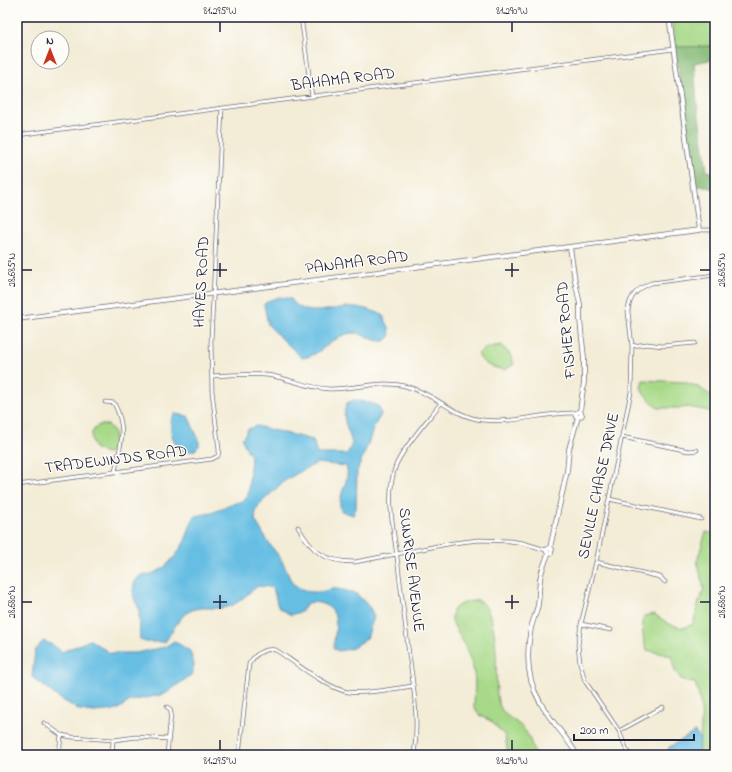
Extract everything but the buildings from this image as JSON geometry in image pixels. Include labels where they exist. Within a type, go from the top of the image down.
[{"type":"street","points":[[302,17],[312,97]]},
{"type":"street","points":[[668,17],[699,230],[715,230]]},
{"type":"street","name":"BAHAMA ROAD","points":[[17,135],[673,49]]},
{"type":"street","name":"HAYES ROAD","points":[[218,456],[219,450],[212,392],[211,340],[222,108]]},
{"type":"street","name":"PANAMA ROAD","points":[[17,319],[699,230]]},
{"type":"street","name":"FISHER ROAD","points":[[570,247],[580,304],[580,320],[584,350],[584,382],[569,449],[567,471],[540,580],[536,614],[529,640],[528,658],[534,690],[540,703],[565,736],[577,755]]},
{"type":"street","name":"SEVILLE CHASE DRIVE","points":[[629,755],[619,731],[585,681],[580,663],[578,645],[581,624],[596,562],[631,392],[632,346],[628,312],[631,298],[636,291],[644,286],[715,275]]},
{"type":"street","points":[[632,346],[647,344],[662,346],[695,343]]},
{"type":"street","points":[[212,376],[260,374],[274,376],[319,388],[330,389],[346,389],[381,384],[395,384],[407,386],[426,393],[461,414],[480,420],[507,421],[578,414]]},
{"type":"street","points":[[105,402],[114,403],[123,435],[114,472]]},
{"type":"street","name":"SUNRISE AVENUE","points":[[414,755],[416,718],[390,503],[390,490],[392,477],[404,451],[441,403]]},
{"type":"street","points":[[622,437],[689,451],[697,450]]},
{"type":"street","name":"TRADEWINDS ROAD","points":[[17,485],[212,459],[218,456]]},
{"type":"street","points":[[609,499],[701,519]]},
{"type":"street","points":[[298,527],[305,540],[313,549],[322,556],[331,560],[343,562],[355,562],[453,543],[479,540],[523,543],[548,551]]},
{"type":"street","points":[[596,562],[660,577],[665,582]]},
{"type":"street","points":[[581,624],[611,630]]},
{"type":"street","points":[[239,755],[249,664],[252,659],[264,650],[276,650],[324,682],[348,692],[359,693],[413,686]]},
{"type":"street","points":[[167,707],[170,709],[171,713],[167,755]]},
{"type":"street","points":[[619,731],[663,707]]},
{"type":"street","points":[[44,723],[61,735],[72,737],[113,740],[136,737],[168,739]]},
{"type":"street","points":[[59,755],[61,735]]},
{"type":"street","points":[[112,755],[113,740]]},
{"type":"street","points":[[311,755],[337,753],[357,755]]},
{"type":"green space","points":[[671,17],[715,17],[715,46],[675,46]]},
{"type":"green space","points":[[675,46],[715,46],[715,59],[694,63],[697,104],[707,171],[715,173],[715,189],[695,185]]},
{"type":"green space","points":[[501,345],[510,354],[514,364],[505,370],[486,364],[478,354],[486,348]]},
{"type":"green space","points":[[643,380],[684,382],[698,387],[715,398],[715,412],[688,407],[658,408],[643,393],[641,386]]},
{"type":"green space","points":[[99,425],[108,425],[114,434],[115,440],[113,450],[107,453],[95,449],[92,442],[91,436],[93,430]]},
{"type":"green space","points":[[706,532],[715,534],[715,755],[700,755],[698,751],[701,709],[695,683],[682,680],[675,671],[671,656],[647,650],[643,633],[644,616],[654,614],[669,624],[683,628],[693,624],[704,589],[697,561]]},
{"type":"green space","points":[[478,600],[485,606],[494,629],[497,695],[501,709],[526,732],[536,755],[508,755],[505,736],[491,721],[481,716],[474,708],[475,679],[473,667],[463,642],[453,624],[452,616],[455,608],[458,606]]},
{"type":"water","points":[[280,297],[291,299],[296,305],[310,311],[357,307],[382,314],[389,327],[390,337],[384,341],[380,341],[359,334],[347,334],[334,340],[316,353],[302,358],[268,325],[264,304],[270,300]]},
{"type":"water","points":[[354,400],[373,404],[379,407],[381,415],[374,426],[357,471],[356,508],[353,515],[341,511],[340,505],[347,477],[346,466],[317,463],[283,482],[256,509],[255,520],[268,542],[281,559],[292,583],[299,588],[310,592],[321,592],[337,589],[358,595],[370,608],[374,617],[367,638],[353,648],[339,651],[334,649],[336,625],[334,613],[331,609],[325,605],[314,602],[307,603],[302,611],[291,615],[278,607],[274,591],[270,587],[258,586],[233,605],[221,608],[199,608],[186,613],[177,623],[165,642],[145,642],[140,639],[139,609],[134,598],[133,590],[135,581],[141,575],[154,573],[166,566],[171,561],[183,544],[195,516],[212,513],[226,506],[243,501],[248,496],[251,456],[242,439],[248,429],[256,426],[313,440],[317,454],[347,454],[352,444],[344,414],[347,403]]},
{"type":"water","points":[[175,414],[188,416],[199,440],[199,446],[194,451],[184,451],[176,444],[171,428],[172,418]]},
{"type":"water","points":[[90,640],[110,653],[136,653],[165,647],[174,641],[190,651],[194,665],[191,675],[165,694],[130,701],[117,710],[94,712],[79,710],[59,698],[32,677],[35,651],[43,641],[53,645],[62,652]]},
{"type":"water","points":[[695,732],[700,739],[698,751],[700,755],[671,755],[668,748]]}]
